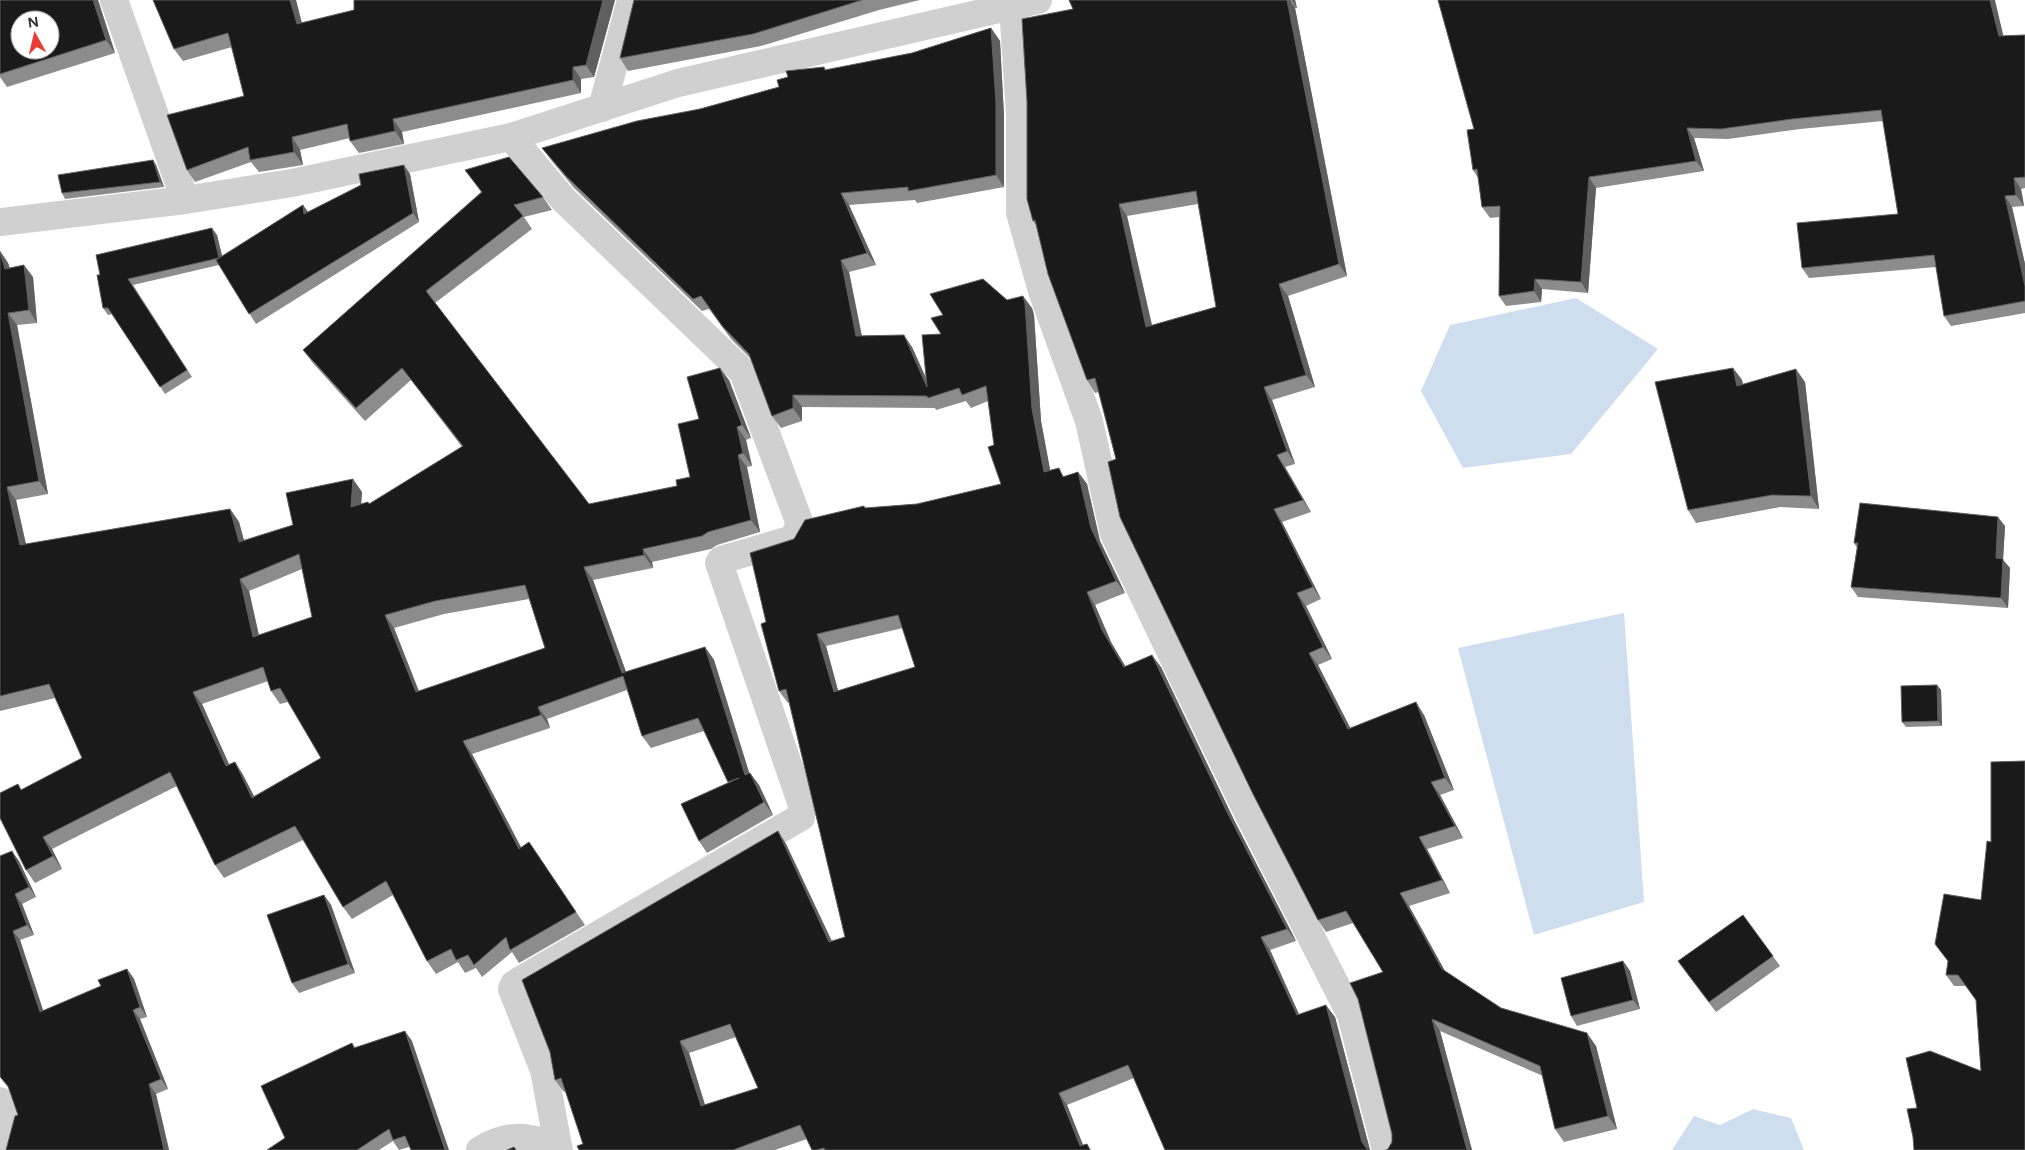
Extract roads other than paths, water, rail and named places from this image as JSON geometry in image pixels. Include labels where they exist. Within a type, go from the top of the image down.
[{"type":"street","points":[[114,0],[186,200]]},
{"type":"street","points":[[602,108],[631,0]]},
{"type":"street","points":[[0,222],[186,200],[292,183],[511,137],[678,83],[1026,3],[1020,115],[1020,213],[1042,292],[1089,421],[1114,534],[1248,813],[1351,1014],[1386,1150]]},
{"type":"street","points":[[480,1150],[497,1140],[522,1136],[559,1148],[544,1070],[512,989],[514,984],[801,817],[803,812],[719,563],[721,560],[793,538],[798,532],[800,524],[743,372],[563,199],[511,137]]},
{"type":"street","points":[[0,1100],[8,1123],[1,1150]]},
{"type":"water","points":[[1576,298],[1658,349],[1571,454],[1463,468],[1421,391],[1450,325]]},
{"type":"water","points":[[1624,613],[1644,902],[1534,935],[1458,648]]},
{"type":"water","points":[[1753,1109],[1791,1118],[1804,1150],[1672,1150],[1694,1116],[1720,1125]]}]
